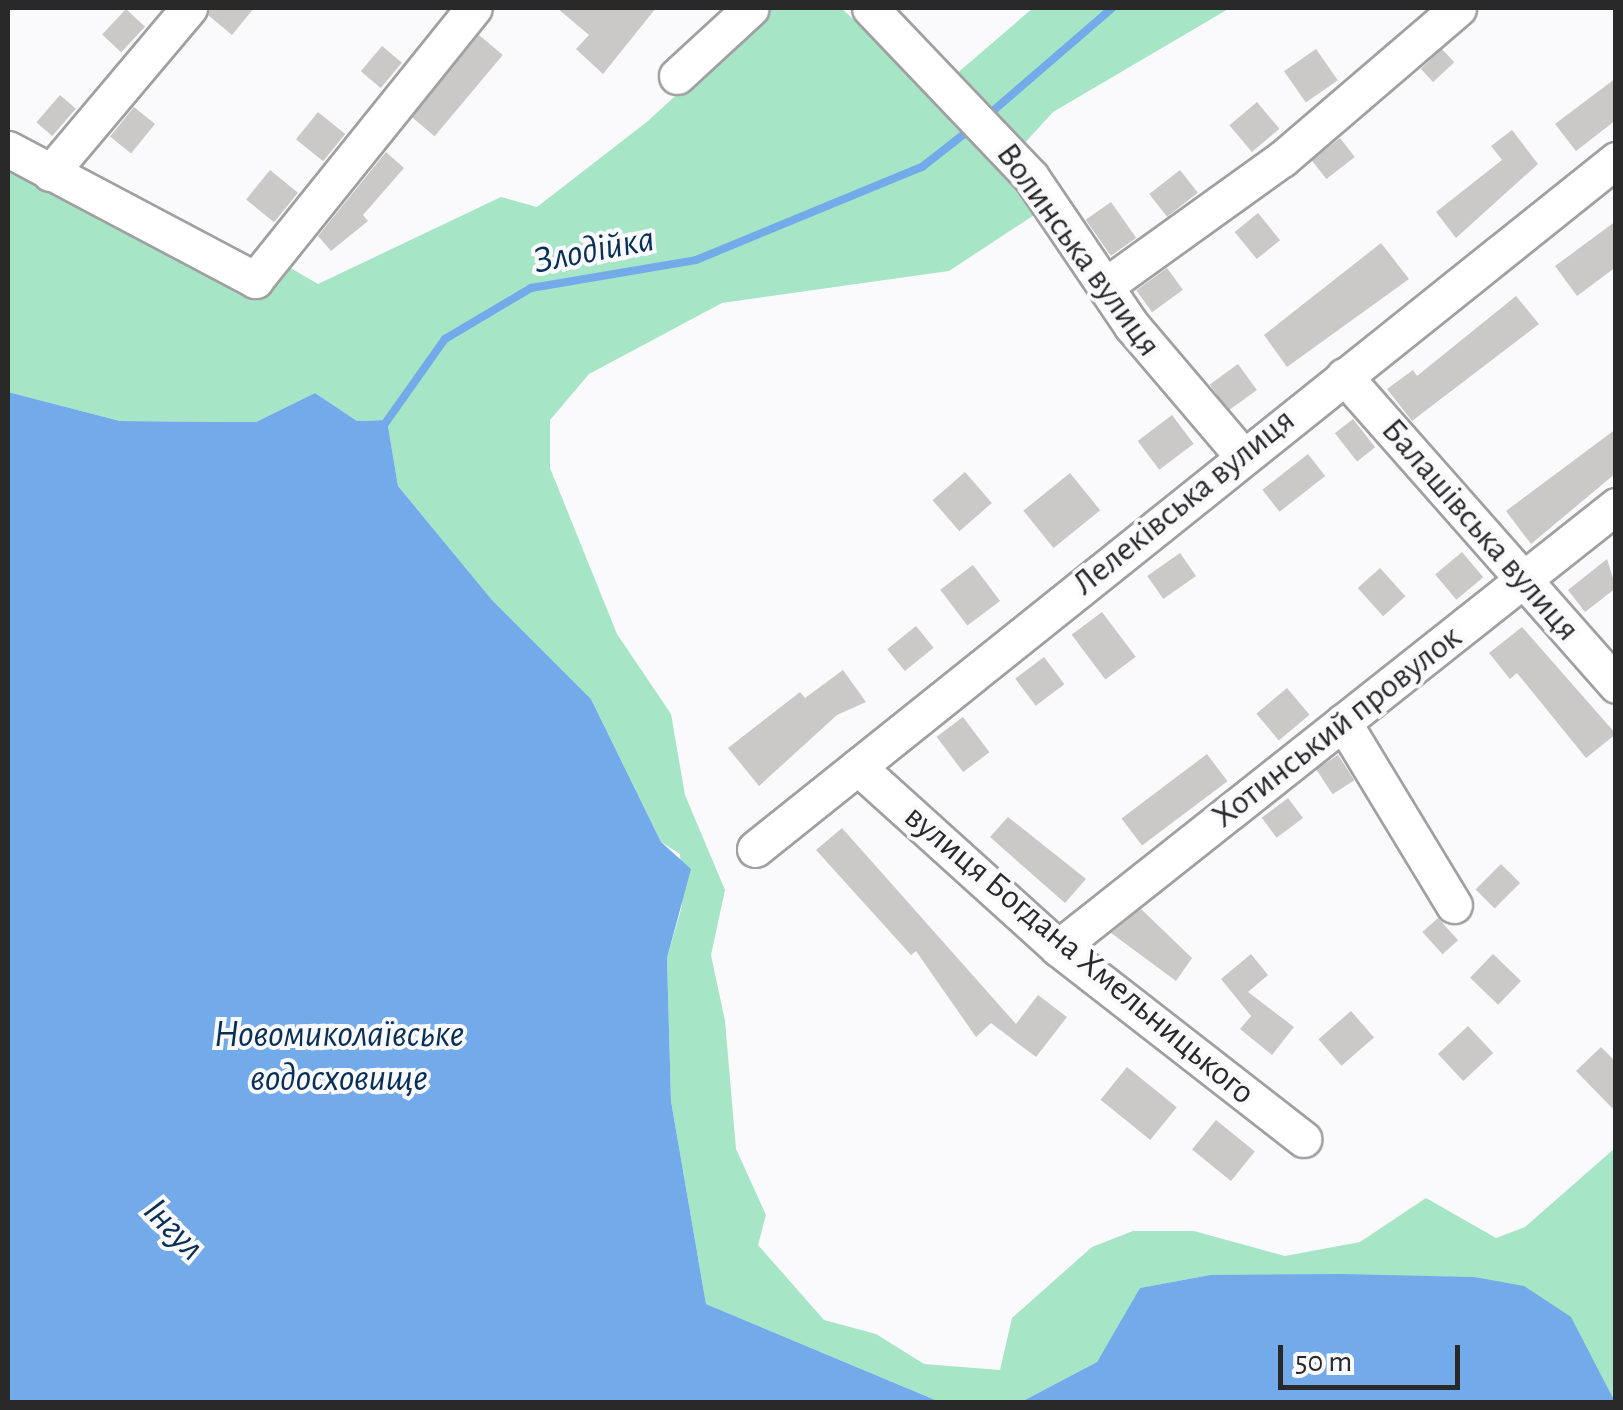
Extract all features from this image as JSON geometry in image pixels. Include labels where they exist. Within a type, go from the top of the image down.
[{"type":"street","points":[[50,173],[189,8]]},
{"type":"street","points":[[8,149],[255,280],[474,8]]},
{"type":"street","points":[[677,76],[751,8]]},
{"type":"street","name":"Волинська вулиця","points":[[870,8],[994,136],[1104,286],[1240,453]]},
{"type":"street","points":[[1104,286],[1282,159],[1458,8]]},
{"type":"street","name":"Лелеківська вулиця","points":[[755,848],[1240,453],[1344,376],[1616,160]]},
{"type":"street","name":"Балашівська вулиця","points":[[1344,376],[1616,685]]},
{"type":"street","name":"Хотинський провулок","points":[[1058,948],[1616,506]]},
{"type":"street","points":[[1343,722],[1454,905]]},
{"type":"street","name":"вулиця Богдана Хмельницького","points":[[858,767],[1058,948],[1303,1139]]},
{"type":"green space","points":[[771,8],[841,8],[934,93],[1033,8],[1230,8],[1053,112],[1021,147],[1060,198],[949,271],[722,303],[589,374],[550,420],[550,468],[617,634],[671,714],[685,795],[725,890],[711,955],[725,1021],[736,1149],[766,1215],[758,1245],[824,1320],[876,1334],[924,1364],[1000,1370],[1012,1318],[1092,1247],[1133,1231],[1194,1231],[1285,1256],[1360,1242],[1426,1198],[1496,1238],[1525,1227],[1615,1148],[1615,1402],[1474,1277],[1210,1275],[1141,1288],[1097,1362],[1021,1402],[940,1402],[706,1304],[671,1101],[667,958],[682,906],[680,854],[661,842],[591,699],[492,600],[398,486],[387,420],[357,421],[315,393],[256,422],[225,422],[120,421],[8,392],[8,171],[258,299],[287,266],[318,284],[501,197],[537,207],[648,121]]},
{"type":"water","name":"Новомиколаївське водосховище","points":[[8,392],[120,421],[225,422],[256,422],[315,393],[357,421],[387,420],[398,486],[492,600],[591,699],[661,842],[691,869],[667,958],[671,1101],[706,1304],[940,1402],[8,1402]]},
{"type":"water","points":[[1210,1275],[1474,1277],[1524,1286],[1571,1317],[1615,1402],[1021,1402],[1097,1362],[1140,1288]]},
{"type":"building","points":[[210,8],[254,8],[232,35],[208,15]]},
{"type":"building","points":[[557,8],[656,8],[603,74],[576,49],[589,35]]},
{"type":"building","points":[[126,9],[145,27],[121,52],[102,35]]},
{"type":"building","points":[[479,35],[503,55],[435,136],[411,116]]},
{"type":"building","points":[[382,46],[402,63],[381,88],[361,71]]},
{"type":"building","points":[[1316,49],[1338,80],[1306,102],[1284,71]]},
{"type":"building","points":[[1442,49],[1454,62],[1433,82],[1421,69]]},
{"type":"building","points":[[1616,78],[1616,120],[1576,151],[1555,124]]},
{"type":"building","points":[[60,95],[76,109],[52,136],[36,122]]},
{"type":"building","points":[[1257,102],[1279,129],[1252,152],[1229,125]]},
{"type":"building","points":[[134,107],[155,124],[131,154],[110,137]]},
{"type":"building","points":[[318,112],[345,134],[323,161],[296,139]]},
{"type":"building","points":[[1512,130],[1538,164],[1456,238],[1436,212],[1502,160],[1491,146]]},
{"type":"building","points":[[1340,138],[1355,157],[1326,179],[1312,160]]},
{"type":"building","points":[[386,152],[404,168],[363,215],[368,221],[331,251],[318,236]]},
{"type":"building","points":[[270,170],[298,193],[274,222],[246,200]]},
{"type":"building","points":[[1180,170],[1198,193],[1167,217],[1149,194]]},
{"type":"building","points":[[1111,202],[1136,238],[1111,256],[1086,220]]},
{"type":"building","points":[[1258,213],[1280,240],[1257,259],[1235,232]]},
{"type":"building","points":[[1616,221],[1616,267],[1577,296],[1555,266]]},
{"type":"building","points":[[1381,243],[1409,279],[1287,367],[1264,335]]},
{"type":"building","points":[[1167,268],[1183,290],[1152,312],[1136,290]]},
{"type":"building","points":[[1516,296],[1539,324],[1412,421],[1387,389],[1413,370],[1417,376]]},
{"type":"building","points":[[1238,364],[1257,390],[1228,410],[1210,385]]},
{"type":"building","points":[[1172,415],[1194,444],[1159,470],[1138,441]]},
{"type":"building","points":[[1353,419],[1375,447],[1357,462],[1335,433]]},
{"type":"building","points":[[1616,429],[1616,473],[1531,544],[1506,511]]},
{"type":"building","points":[[1308,454],[1325,476],[1280,512],[1262,490]]},
{"type":"building","points":[[965,472],[992,503],[959,531],[933,500]]},
{"type":"building","points":[[1070,473],[1100,510],[1054,548],[1023,511]]},
{"type":"building","points":[[1462,552],[1483,577],[1456,600],[1435,574]]},
{"type":"building","points":[[1180,553],[1196,576],[1163,599],[1147,576]]},
{"type":"building","points":[[1607,559],[1616,588],[1585,612],[1568,590]]},
{"type":"building","points":[[973,565],[1000,601],[967,626],[940,590]]},
{"type":"building","points":[[1380,568],[1405,596],[1383,616],[1358,588]]},
{"type":"building","points":[[1102,612],[1136,657],[1105,680],[1072,635]]},
{"type":"building","points":[[916,626],[934,648],[905,671],[887,649]]},
{"type":"building","points":[[1522,627],[1616,734],[1586,758],[1517,673],[1510,679],[1489,653]]},
{"type":"building","points":[[1044,657],[1064,684],[1036,706],[1015,679]]},
{"type":"building","points":[[843,670],[866,702],[837,715],[759,786],[728,748],[800,692],[805,698]]},
{"type":"building","points":[[1287,688],[1309,715],[1279,741],[1256,714]]},
{"type":"building","points":[[963,717],[989,752],[963,772],[937,737]]},
{"type":"building","points":[[1207,754],[1227,781],[1142,846],[1122,818]]},
{"type":"building","points":[[1338,755],[1354,780],[1333,794],[1316,769]]},
{"type":"building","points":[[1288,798],[1303,818],[1277,838],[1262,818]]},
{"type":"building","points":[[1008,817],[1086,879],[1065,903],[990,837]]},
{"type":"building","points":[[842,828],[1016,1024],[1038,995],[1067,1017],[1036,1057],[991,1023],[976,1037],[916,951],[911,955],[816,850]]},
{"type":"building","points":[[1501,864],[1520,883],[1495,909],[1476,889]]},
{"type":"building","points":[[1141,909],[1192,958],[1176,981],[1111,933]]},
{"type":"building","points":[[1438,918],[1458,940],[1442,954],[1422,932]]},
{"type":"building","points":[[1251,954],[1268,975],[1248,992],[1294,1027],[1272,1055],[1240,1029],[1251,1016],[1221,979]]},
{"type":"building","points":[[1493,954],[1521,981],[1498,1005],[1470,978]]},
{"type":"building","points":[[1351,1011],[1374,1037],[1342,1066],[1319,1039]]},
{"type":"building","points":[[1468,1026],[1493,1053],[1463,1081],[1438,1054]]},
{"type":"building","points":[[1601,1047],[1616,1062],[1616,1112],[1576,1071]]},
{"type":"building","points":[[1127,1067],[1177,1107],[1150,1140],[1101,1100]]},
{"type":"building","points":[[1216,1120],[1255,1151],[1231,1181],[1192,1150]]},
{"type":"waterway","name":"Злодійка","points":[[987,116],[1112,8]]},
{"type":"waterway","name":"Злодійка","points":[[384,425],[445,339],[531,288],[696,260],[922,167],[972,128]]},
{"type":"water label","name":"Інгул","points":[[173,1230]]}]
